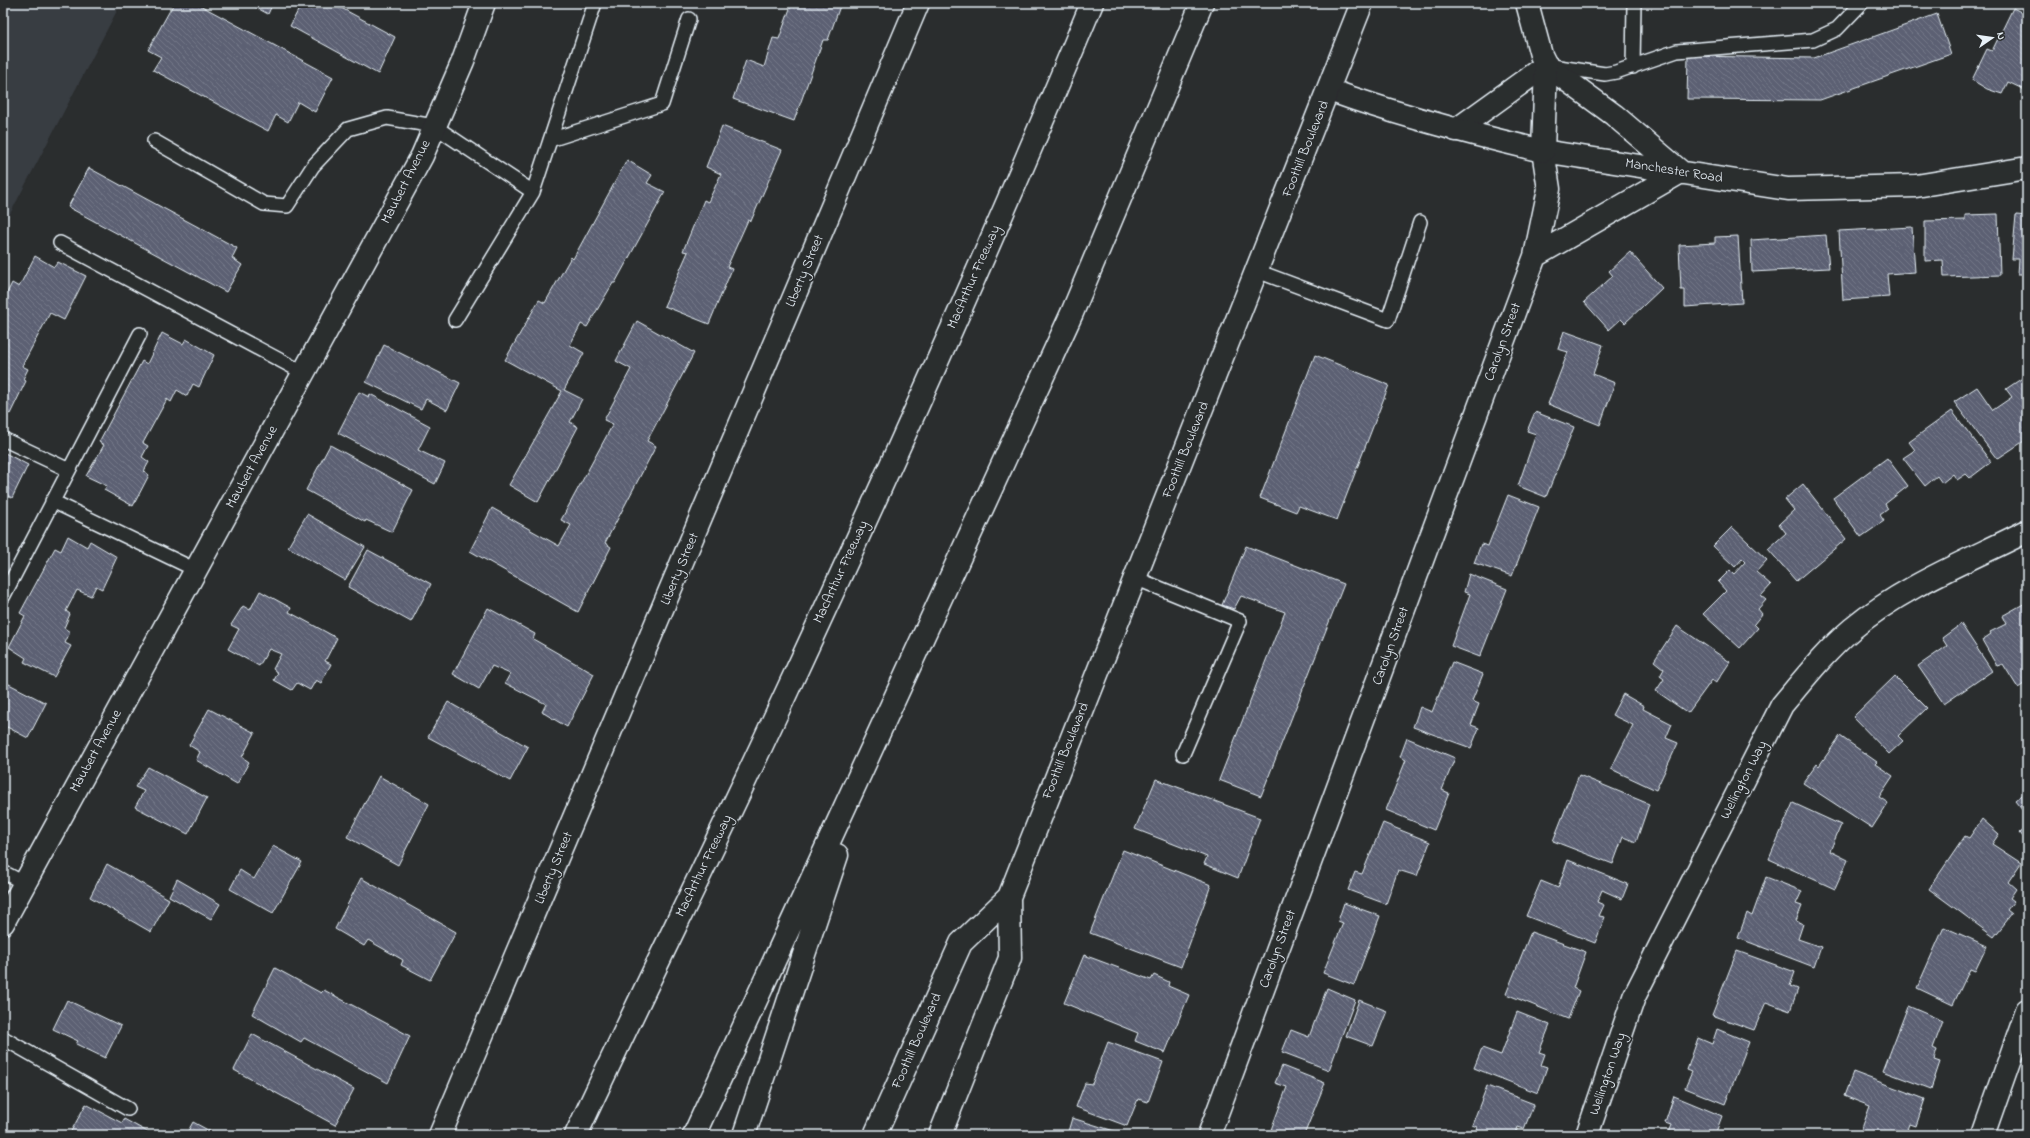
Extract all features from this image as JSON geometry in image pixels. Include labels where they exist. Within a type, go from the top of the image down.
[{"type":"main road","name":"Maubert Avenue","points":[[4,917],[24,884],[422,156],[462,61],[484,3]]},
{"type":"main road","name":"Liberty Street","points":[[440,1135],[918,3]]},
{"type":"main road","name":"MacArthur Freeway","points":[[576,1135],[774,719],[886,476],[984,255],[1092,3]]},
{"type":"main road","points":[[694,1135],[1072,313],[1202,3]]},
{"type":"main road","name":"Foothill Boulevard","points":[[940,1135],[1010,958],[1009,897],[1329,90],[1362,3]]},
{"type":"main road","points":[[1527,3],[1541,55],[1546,65],[1614,115],[1681,172],[1535,256]]},
{"type":"main road","points":[[1456,130],[1546,65]]},
{"type":"main road","name":"Carolyn Street","points":[[1209,1135],[1535,256],[1549,189],[1543,151],[1546,65]]},
{"type":"main road","name":"Manchester Road","points":[[1329,90],[1380,109],[1456,130],[1543,151],[1788,189],[1916,186],[2027,168]]},
{"type":"main road","name":"Wellington Way","points":[[1587,1135],[1634,997],[1782,705],[1817,664],[1852,629],[1900,595],[2027,531]]},
{"type":"main road","points":[[744,1135],[867,761]]},
{"type":"main road","name":"Foothill Boulevard","points":[[876,1135],[960,943],[1009,897]]},
{"type":"main road","points":[[1983,1135],[2027,1010]]},
{"type":"lane","points":[[455,320],[533,192],[595,3]]},
{"type":"lane","points":[[1632,67],[1634,3]]},
{"type":"lane","points":[[1546,65],[1605,74],[1632,67],[1677,51],[1813,40],[1837,29],[1862,3]]},
{"type":"lane","points":[[550,140],[662,104],[689,18]]},
{"type":"lane","points":[[154,141],[264,204],[287,206],[313,166],[348,129],[387,118],[434,126],[533,192]]},
{"type":"lane","points":[[1257,271],[1388,320],[1420,222]]},
{"type":"lane","points":[[60,243],[304,373]]},
{"type":"lane","points":[[3,597],[140,334]]},
{"type":"lane","points":[[3,439],[69,470]]},
{"type":"lane","points":[[52,501],[196,570]]},
{"type":"lane","points":[[1135,578],[1240,621],[1183,754]]},
{"type":"lane","points":[[3,872],[24,884]]},
{"type":"lane","points":[[3,1038],[128,1109]]},
{"type":"shaded area","points":[[3,3],[121,3],[3,227]]},
{"type":"building","points":[[174,3],[196,3],[333,77],[315,112],[298,102],[288,122],[276,115],[268,131],[153,70],[161,57],[148,50]]},
{"type":"building","points":[[248,3],[273,3],[268,14]]},
{"type":"building","points":[[302,3],[332,3],[395,37],[378,74],[290,26]]},
{"type":"building","points":[[792,3],[841,3],[828,40],[823,40],[794,121],[733,99],[746,60],[764,67],[773,38],[779,39]]},
{"type":"building","points":[[2013,8],[2027,15],[2027,91],[2008,82],[2002,94],[1987,89],[1972,80],[1987,49],[1992,51]]},
{"type":"building","points":[[1937,14],[1951,54],[1820,100],[1687,99],[1688,56],[1814,58]]},
{"type":"building","points":[[722,126],[782,150],[751,221],[748,220],[727,267],[732,269],[709,324],[664,306],[688,252],[683,251],[704,200],[708,202],[721,174],[706,167]]},
{"type":"building","points":[[627,160],[652,175],[647,183],[665,192],[615,283],[613,283],[587,327],[581,324],[570,345],[584,353],[564,390],[582,399],[570,422],[578,427],[538,502],[509,485],[562,391],[505,360],[539,300],[545,303],[571,257],[573,259]]},
{"type":"building","points":[[89,168],[237,248],[232,258],[242,265],[226,292],[68,207]]},
{"type":"building","points":[[1998,214],[2000,275],[1944,277],[1943,260],[1925,261],[1925,221],[1965,220],[1965,215]]},
{"type":"building","points":[[2016,215],[2027,216],[2027,274],[2018,274],[2019,259],[2012,259]]},
{"type":"building","points":[[1912,227],[1915,272],[1887,274],[1889,297],[1843,300],[1839,231]]},
{"type":"building","points":[[1826,235],[1829,268],[1752,272],[1751,240]]},
{"type":"building","points":[[1738,236],[1742,303],[1685,307],[1685,290],[1681,290],[1679,245],[1715,243],[1715,237]]},
{"type":"building","points":[[1630,252],[1662,288],[1625,323],[1621,319],[1609,330],[1584,302],[1613,276],[1609,271]]},
{"type":"building","points":[[35,256],[54,267],[58,262],[86,276],[64,320],[50,313],[22,366],[28,369],[23,379],[26,381],[10,414],[3,410],[3,301],[12,283],[19,287]]},
{"type":"building","points":[[637,321],[694,353],[647,441],[656,446],[605,543],[611,547],[578,612],[470,551],[492,508],[559,546],[571,525],[561,520],[613,424],[604,420],[631,369],[616,361]]},
{"type":"building","points":[[1564,331],[1603,345],[1593,374],[1615,383],[1600,425],[1548,404],[1568,352],[1558,349]]},
{"type":"building","points":[[162,333],[183,344],[186,339],[214,355],[199,387],[193,384],[187,396],[177,390],[171,402],[167,399],[143,443],[148,446],[142,457],[149,462],[144,471],[149,475],[133,506],[104,490],[107,486],[86,476],[104,445],[99,442],[142,361],[147,364]]},
{"type":"building","points":[[384,345],[460,383],[447,410],[426,399],[421,409],[366,382]]},
{"type":"building","points":[[1315,355],[1389,385],[1337,520],[1299,506],[1296,512],[1260,498]]},
{"type":"building","points":[[2027,375],[2027,439],[1997,459],[1954,402],[1977,387],[1993,410],[2012,397],[2006,389]]},
{"type":"building","points":[[359,392],[369,397],[370,394],[430,426],[418,450],[445,463],[435,484],[338,433]]},
{"type":"building","points":[[1952,411],[1991,462],[1970,478],[1966,474],[1957,480],[1953,474],[1942,483],[1937,476],[1925,486],[1903,458],[1915,450],[1909,442]]},
{"type":"building","points":[[1535,412],[1574,427],[1546,497],[1518,486],[1536,434],[1527,431]]},
{"type":"building","points":[[330,445],[413,490],[392,532],[366,520],[365,522],[306,490]]},
{"type":"building","points":[[3,452],[28,465],[12,498],[6,495],[3,503]]},
{"type":"building","points":[[1887,458],[1908,486],[1885,504],[1888,509],[1880,515],[1884,521],[1861,537],[1833,498]]},
{"type":"building","points":[[1803,484],[1846,539],[1796,581],[1768,549],[1786,533],[1779,524],[1794,510],[1785,499]]},
{"type":"building","points":[[1508,495],[1539,507],[1512,576],[1474,563],[1481,544],[1488,546]]},
{"type":"building","points":[[307,514],[365,547],[345,580],[288,547]]},
{"type":"building","points":[[1732,527],[1767,560],[1756,572],[1771,585],[1761,596],[1766,600],[1758,609],[1762,614],[1754,624],[1758,628],[1740,648],[1703,614],[1726,591],[1718,582],[1730,570],[1734,574],[1745,562],[1742,559],[1735,567],[1713,546]]},
{"type":"building","points":[[68,536],[87,547],[90,541],[117,557],[102,589],[96,586],[91,596],[77,590],[66,611],[70,614],[64,628],[70,632],[65,643],[71,646],[54,677],[24,662],[26,658],[9,647],[25,616],[20,613],[55,548],[61,551]]},
{"type":"building","points":[[1246,546],[1344,584],[1261,796],[1219,780],[1285,612],[1241,596],[1234,609],[1222,605]]},
{"type":"building","points":[[368,550],[431,584],[411,622],[348,587]]},
{"type":"building","points":[[1469,574],[1507,589],[1480,657],[1451,646],[1470,594],[1464,592]]},
{"type":"building","points":[[260,591],[291,608],[289,612],[337,638],[325,661],[331,664],[321,683],[316,680],[310,690],[297,683],[292,690],[274,680],[278,673],[273,669],[281,654],[269,649],[259,666],[228,649],[239,629],[231,625],[243,606],[250,610]]},
{"type":"building","points":[[2027,602],[2027,682],[2018,688],[2003,664],[1997,666],[1982,640],[1991,634],[1990,632],[2006,624],[2002,616]]},
{"type":"building","points":[[488,608],[535,634],[533,639],[594,674],[567,727],[542,712],[546,704],[505,683],[510,674],[492,666],[479,689],[453,674]]},
{"type":"building","points":[[1961,624],[1992,671],[1944,704],[1918,666],[1947,646],[1942,638]]},
{"type":"building","points":[[1677,626],[1730,662],[1716,683],[1712,680],[1688,713],[1656,691],[1664,679],[1660,676],[1664,669],[1654,661]]},
{"type":"building","points":[[1452,662],[1483,674],[1472,701],[1479,704],[1471,725],[1479,728],[1471,748],[1413,727],[1420,707],[1432,712]]},
{"type":"building","points":[[1895,676],[1927,708],[1898,736],[1903,741],[1889,754],[1853,717]]},
{"type":"building","points":[[3,681],[46,703],[28,738],[7,727],[3,733]]},
{"type":"building","points":[[1623,694],[1644,706],[1643,709],[1672,724],[1666,738],[1678,743],[1656,790],[1611,769],[1633,725],[1612,715]]},
{"type":"building","points":[[448,702],[528,747],[510,781],[428,737]]},
{"type":"building","points":[[209,709],[255,733],[242,757],[249,762],[237,784],[196,760],[200,752],[189,745]]},
{"type":"building","points":[[1840,736],[1877,762],[1875,764],[1893,776],[1879,797],[1888,803],[1872,828],[1803,783],[1817,764],[1819,766]]},
{"type":"building","points":[[1407,738],[1455,758],[1442,790],[1449,793],[1434,830],[1386,810],[1406,760],[1400,757]]},
{"type":"building","points":[[148,767],[207,798],[188,834],[135,807],[144,791],[135,787]]},
{"type":"building","points":[[1579,775],[1649,804],[1636,842],[1623,837],[1613,864],[1553,841]]},
{"type":"building","points":[[379,776],[429,804],[398,865],[347,837]]},
{"type":"building","points":[[1156,779],[1260,818],[1238,878],[1204,864],[1207,857],[1135,829]]},
{"type":"building","points":[[2027,791],[2027,816],[2015,801]]},
{"type":"building","points":[[1793,803],[1841,825],[1830,851],[1848,860],[1835,889],[1769,859]]},
{"type":"building","points":[[1982,819],[1999,834],[1992,844],[2021,863],[2008,882],[2016,889],[2010,898],[2014,901],[2007,910],[2012,914],[1994,937],[1929,889],[1965,836],[1969,838]]},
{"type":"building","points":[[1383,823],[1430,842],[1417,876],[1398,870],[1386,904],[1348,890],[1355,872],[1362,874]]},
{"type":"building","points":[[2027,827],[2027,843],[2019,833]]},
{"type":"building","points":[[273,846],[302,862],[273,913],[230,889],[240,870],[254,879]]},
{"type":"building","points":[[1123,850],[1211,885],[1181,967],[1090,933]]},
{"type":"building","points":[[1568,860],[1628,884],[1622,899],[1602,890],[1597,902],[1604,905],[1599,916],[1605,917],[1595,943],[1526,916],[1541,881],[1558,888]]},
{"type":"building","points":[[107,864],[169,899],[151,932],[90,897]]},
{"type":"building","points":[[1766,877],[1802,891],[1796,904],[1802,906],[1796,921],[1803,924],[1798,939],[1821,947],[1814,967],[1738,938],[1747,913],[1752,916]]},
{"type":"building","points":[[361,878],[456,932],[430,980],[401,965],[403,960],[368,940],[364,946],[335,929]]},
{"type":"building","points":[[177,879],[220,904],[211,919],[169,896]]},
{"type":"building","points":[[1344,903],[1380,916],[1354,985],[1323,973],[1343,923],[1338,921]]},
{"type":"building","points":[[1944,927],[1987,946],[1975,971],[1970,969],[1953,1005],[1917,988]]},
{"type":"building","points":[[1531,932],[1586,952],[1573,988],[1579,991],[1568,1019],[1506,994]]},
{"type":"building","points":[[1737,951],[1795,972],[1790,986],[1798,989],[1790,1011],[1766,1002],[1754,1030],[1712,1015]]},
{"type":"building","points":[[1084,955],[1151,980],[1154,975],[1169,982],[1168,986],[1189,995],[1165,1053],[1135,1041],[1138,1033],[1064,1003]]},
{"type":"building","points":[[275,968],[321,993],[324,990],[410,1036],[388,1083],[304,1038],[301,1042],[252,1014]]},
{"type":"building","points":[[1327,988],[1355,1000],[1329,1070],[1282,1052],[1291,1030],[1309,1037]]},
{"type":"building","points":[[67,1000],[121,1026],[105,1058],[76,1044],[78,1041],[53,1029]]},
{"type":"building","points":[[1359,1000],[1387,1011],[1373,1046],[1346,1036]]},
{"type":"building","points":[[1908,1006],[1943,1021],[1933,1048],[1937,1050],[1934,1060],[1940,1062],[1931,1089],[1883,1071]]},
{"type":"building","points":[[1517,1012],[1550,1025],[1539,1052],[1545,1054],[1541,1065],[1547,1067],[1538,1093],[1474,1068],[1482,1048],[1501,1055]]},
{"type":"building","points":[[1717,1029],[1749,1042],[1725,1104],[1685,1088],[1692,1072],[1687,1070],[1698,1038],[1712,1044]]},
{"type":"building","points":[[252,1034],[354,1089],[335,1125],[234,1070]]},
{"type":"building","points":[[1108,1042],[1163,1062],[1148,1102],[1138,1099],[1127,1126],[1076,1107],[1085,1083],[1092,1084]]},
{"type":"building","points":[[1282,1066],[1325,1083],[1304,1135],[1269,1135],[1287,1087],[1275,1083]]},
{"type":"building","points":[[1853,1072],[1925,1099],[1916,1126],[1910,1124],[1906,1135],[1865,1135],[1866,1133],[1861,1131],[1870,1106],[1844,1096]]},
{"type":"building","points":[[1487,1086],[1534,1104],[1524,1129],[1518,1127],[1515,1135],[1474,1135],[1477,1127],[1472,1125]]},
{"type":"building","points":[[1674,1096],[1722,1116],[1715,1135],[1667,1135],[1671,1125],[1665,1123]]},
{"type":"building","points":[[86,1104],[122,1123],[124,1119],[153,1135],[69,1135]]},
{"type":"building","points":[[1072,1118],[1124,1134],[1124,1135],[1067,1135]]},
{"type":"building","points":[[193,1122],[217,1135],[180,1135],[182,1131],[187,1133]]}]
